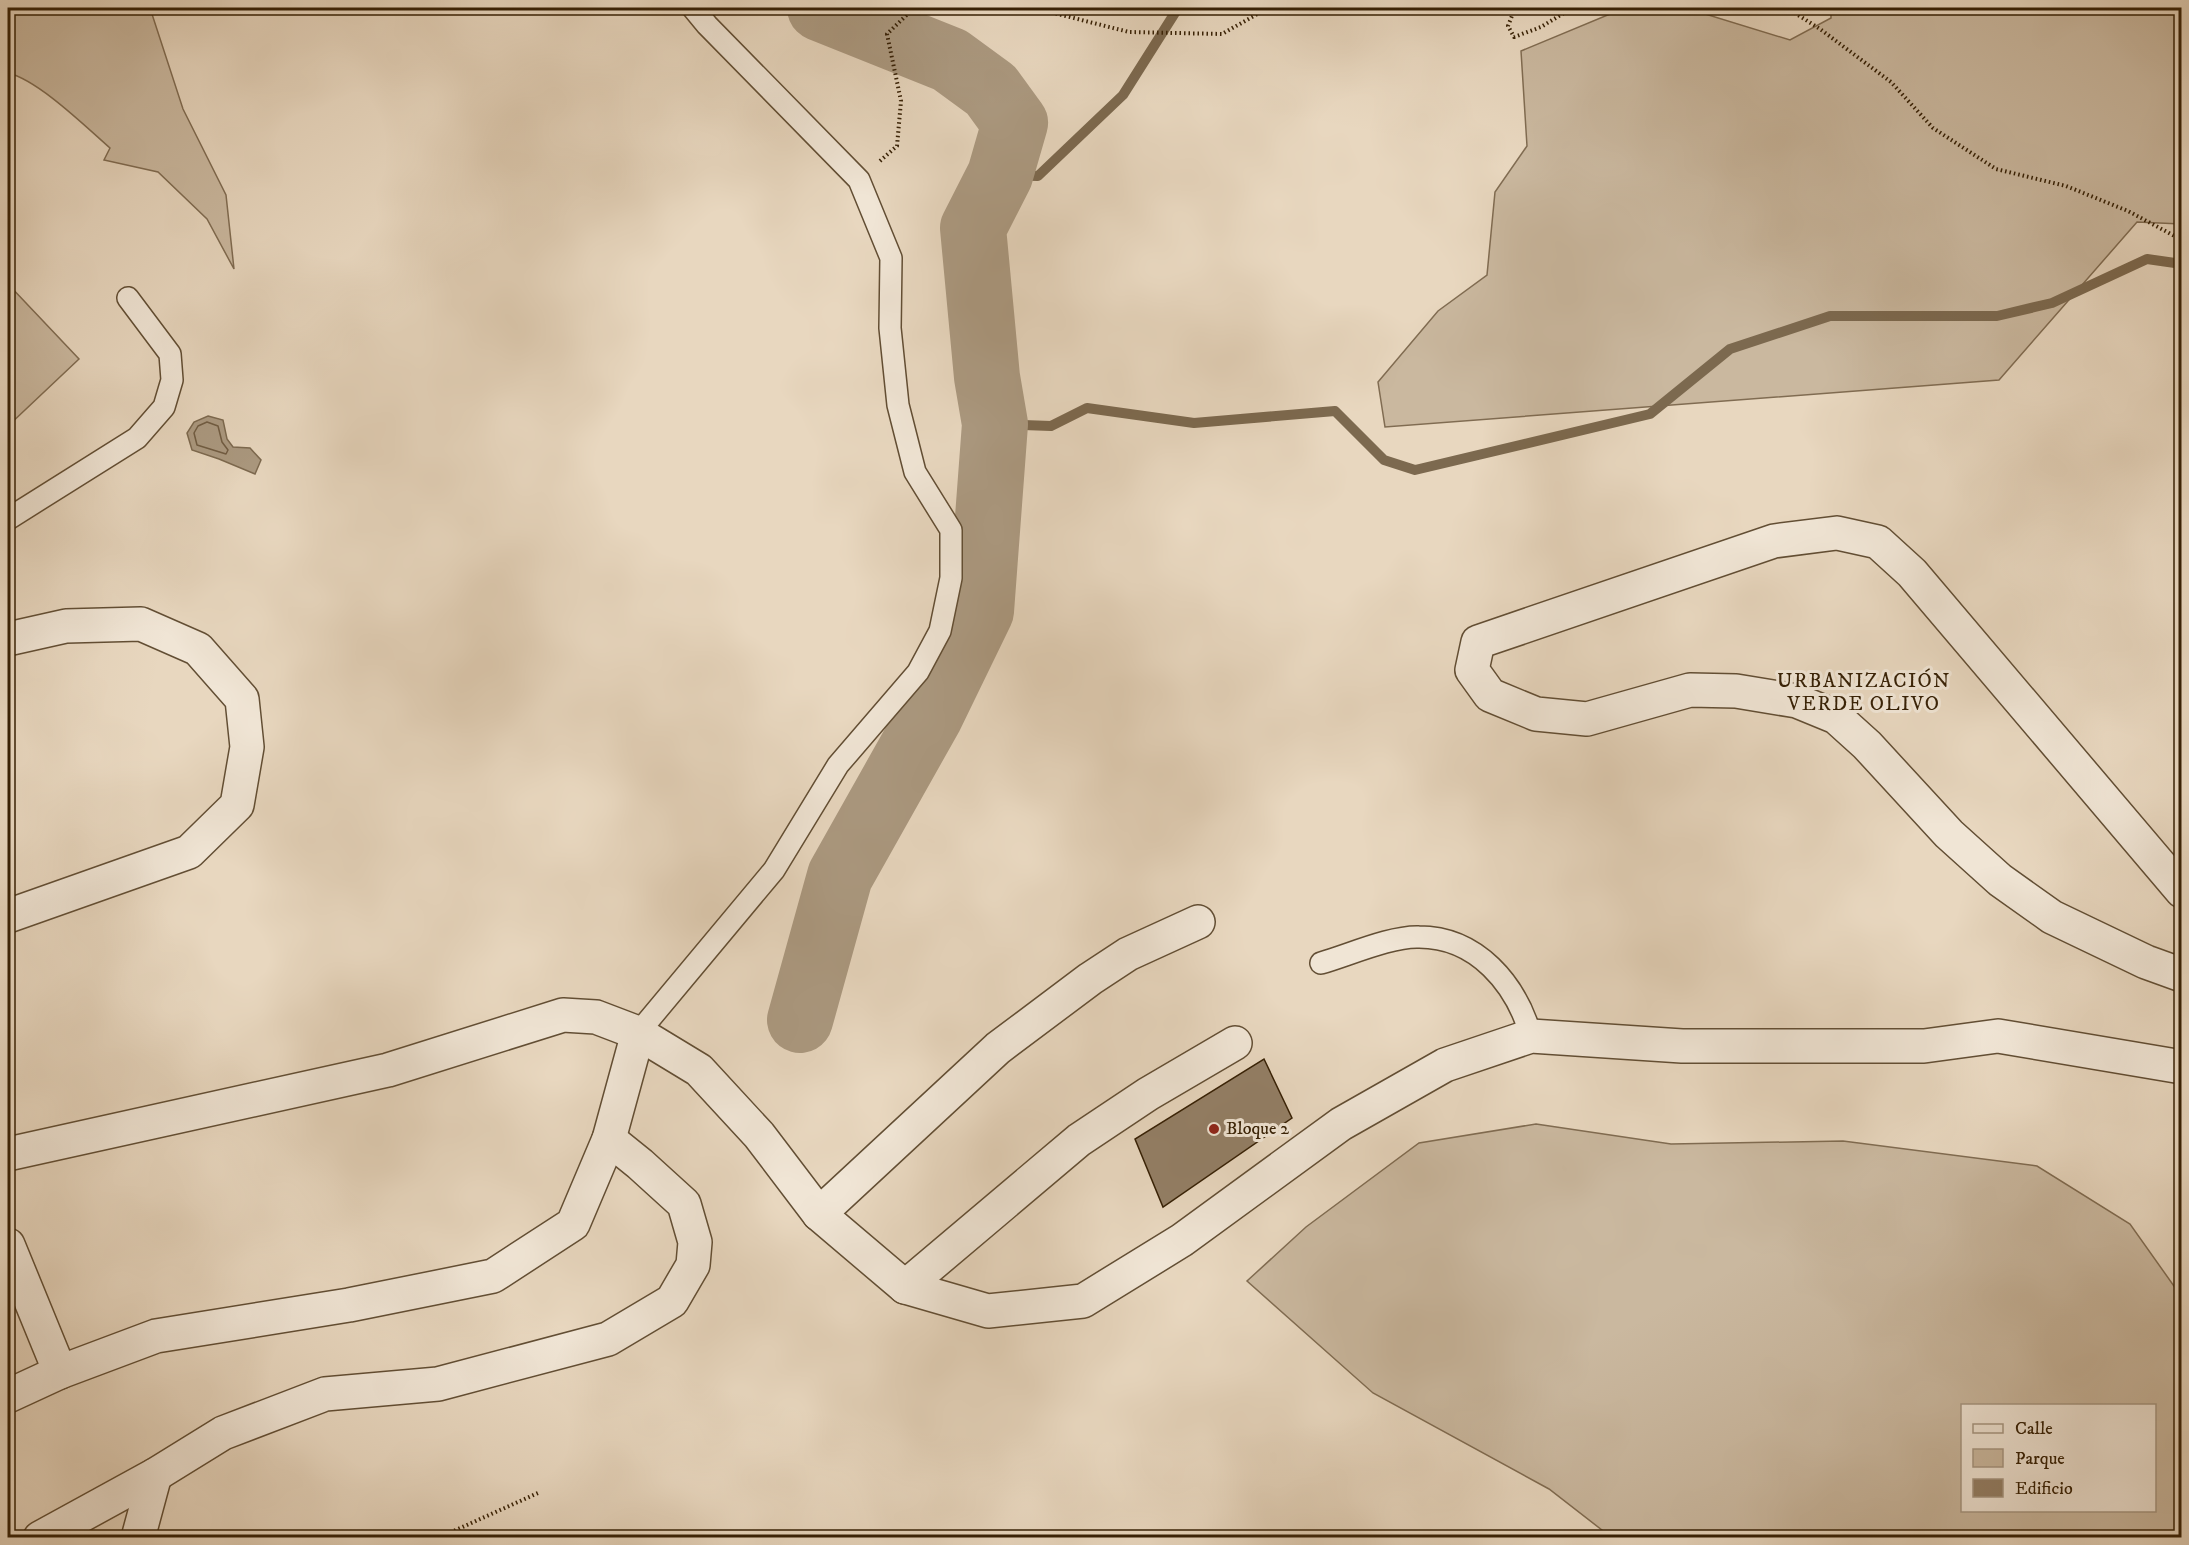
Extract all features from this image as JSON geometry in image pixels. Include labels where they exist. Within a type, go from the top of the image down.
[{"type":"street","points":[[2181,891],[1912,573],[1878,543],[1837,533],[1774,542],[1478,642],[1472,670],[1490,695],[1536,714],[1587,718],[1690,690],[1736,690],[1797,701],[1836,717],[1867,745],[1949,834],[2000,880],[2052,917],[2146,962],[2181,975]]},
{"type":"street","points":[[8,639],[66,626],[141,624],[198,649],[242,699],[247,747],[237,805],[189,852],[8,916]]},
{"type":"street","points":[[819,1214],[998,1048],[1090,979],[1128,954],[1198,922]]},
{"type":"street","points":[[8,1154],[388,1070],[562,1015],[596,1017],[638,1033],[699,1070],[759,1136],[819,1214],[905,1287],[988,1311],[1083,1301],[1182,1240],[1341,1124],[1445,1065],[1531,1036],[1682,1046],[1924,1046],[1998,1036],[2181,1067]]},
{"type":"street","points":[[8,1396],[60,1372],[156,1336],[350,1305],[493,1276],[573,1224],[609,1139],[638,1033]]},
{"type":"street","points":[[905,1287],[1079,1140],[1148,1094],[1235,1043]]},
{"type":"street","points":[[40,1538],[155,1475],[223,1433],[325,1394],[438,1384],[608,1339],[672,1301],[693,1265],[695,1242],[684,1204],[609,1139]]},
{"type":"street","points":[[8,1245],[60,1372]]},
{"type":"street","points":[[138,1538],[155,1475]]},
{"type":"lane","points":[[638,1033],[774,870],[838,765],[918,672],[940,631],[951,578],[951,530],[915,472],[898,405],[890,328],[891,258],[859,180],[693,8]]},
{"type":"lane","points":[[8,519],[137,438],[164,407],[172,380],[170,354],[128,298]]},
{"type":"lane","points":[[1321,963],[1396,940],[1418,936],[1459,944],[1477,954],[1506,983],[1526,1017],[1531,1036]]},
{"type":"path","points":[[859,180],[897,146],[901,101],[887,34],[914,8]]},
{"type":"path","points":[[1034,8],[1129,32],[1222,34],[1268,8]]},
{"type":"path","points":[[1515,8],[1508,26],[1514,37],[1541,27],[1572,8]]},
{"type":"path","points":[[1787,8],[1820,29],[1891,82],[1933,128],[1996,169],[2066,186],[2128,211],[2181,240]]},
{"type":"path","points":[[438,1538],[538,1492]]},
{"type":"green space","points":[[8,8],[150,8],[183,109],[226,195],[234,269],[207,219],[158,172],[104,160],[110,148],[75,116],[33,85],[8,73]]},
{"type":"green space","points":[[1831,8],[2181,8],[2181,224],[2137,222],[1999,380],[1385,427],[1378,382],[1438,311],[1487,275],[1495,192],[1527,146],[1521,51],[1610,14],[1689,9],[1790,40],[1831,18]]},
{"type":"green space","points":[[8,284],[79,359],[8,426]]},
{"type":"green space","points":[[1536,1124],[1671,1144],[1843,1141],[2037,1166],[2130,1224],[2181,1296],[2181,1537],[1611,1537],[1549,1489],[1373,1393],[1247,1281],[1306,1227],[1419,1143]]},
{"type":"water","points":[[208,416],[223,420],[227,439],[233,447],[250,448],[261,460],[255,474],[192,450],[187,433],[194,422]]},
{"type":"building","name":"Bloque 2","points":[[1264,1059],[1292,1118],[1163,1207],[1135,1139]]},
{"type":"waterway","points":[[800,1020],[840,876],[930,716],[981,611],[995,424],[987,377],[973,228],[1000,175],[1015,123],[991,90],[950,60],[820,8]]},
{"type":"waterway","points":[[882,8],[887,34]]},
{"type":"waterway","points":[[1000,175],[1038,176],[1123,95],[1178,8]]},
{"type":"waterway","points":[[995,424],[1051,426],[1087,408],[1194,423],[1335,411],[1384,460],[1415,470],[1650,414],[1730,349],[1830,316],[1997,316],[2052,303],[2147,259],[2182,264]]},
{"type":"place","name":"Bloque 2","points":[[1214,1129]]},
{"type":"district","name":"URBANIZACIÓN VERDE OLIVO","points":[[1864,692]]}]
